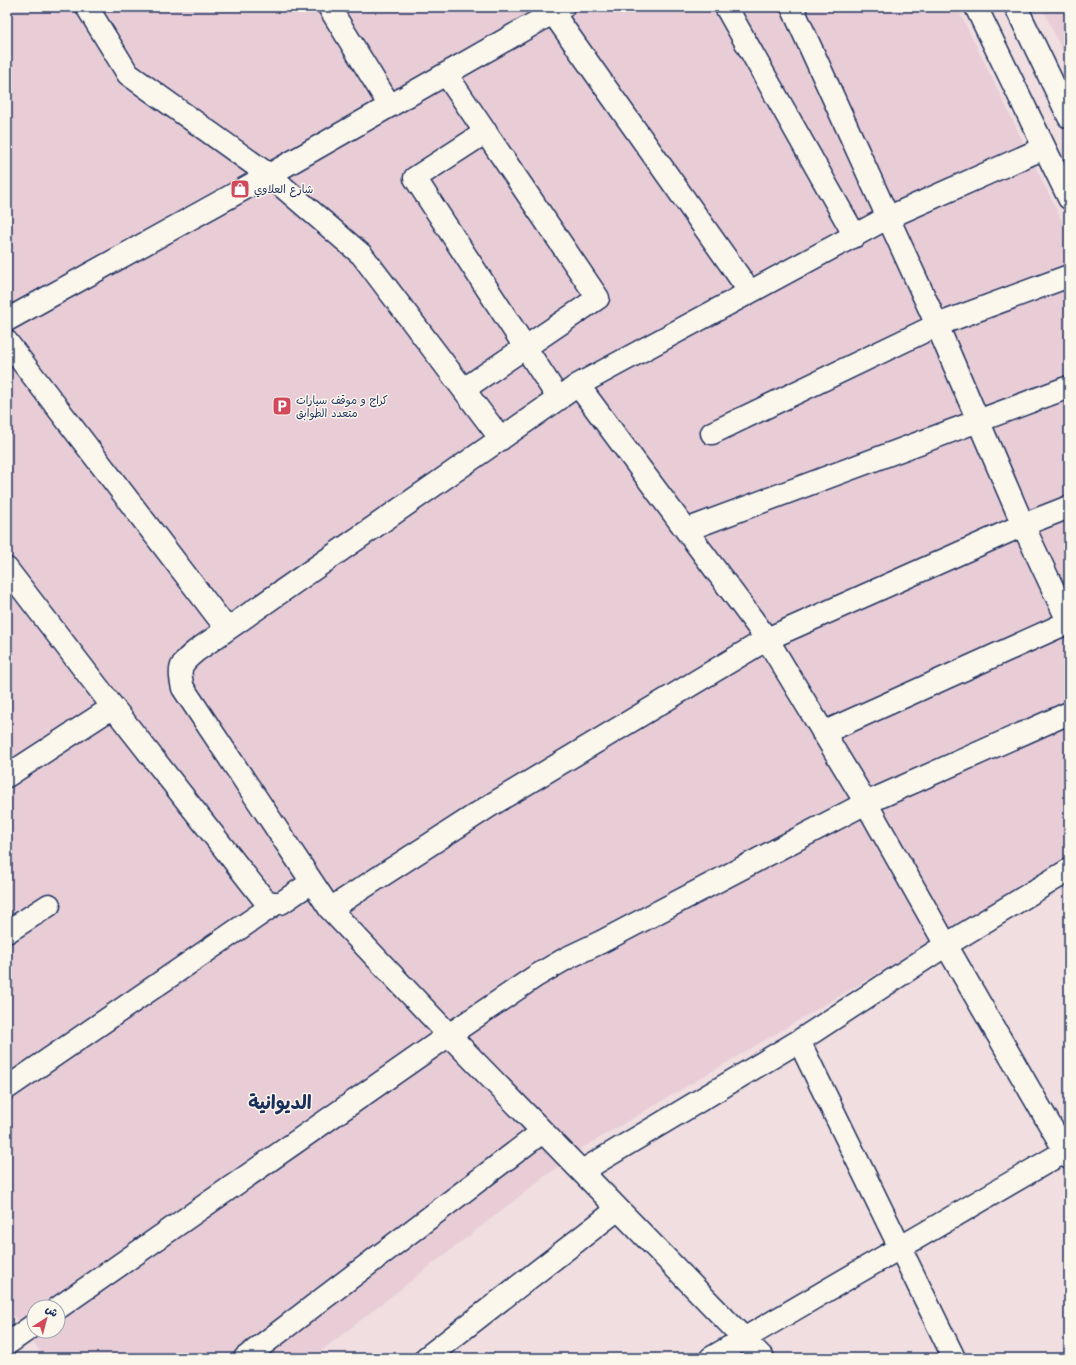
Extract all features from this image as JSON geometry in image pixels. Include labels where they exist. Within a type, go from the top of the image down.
[{"type":"street","points":[[87,7],[128,74],[269,175],[362,255],[501,439]]},
{"type":"street","points":[[329,7],[390,106]]},
{"type":"street","points":[[726,7],[855,236]]},
{"type":"street","points":[[792,7],[937,325],[1023,525],[1069,623],[823,733]]},
{"type":"street","points":[[976,7],[1069,198]]},
{"type":"street","points":[[1016,7],[1069,117]]},
{"type":"street","points":[[7,320],[269,175],[558,10],[750,292]]},
{"type":"street","points":[[446,74],[598,298],[464,389]]},
{"type":"street","points":[[486,132],[415,178],[559,399]]},
{"type":"street","points":[[763,1358],[582,1171],[542,1132],[330,909],[183,688],[180,674],[184,660],[196,651],[578,385],[887,218],[1044,148]]},
{"type":"street","points":[[712,433],[937,325],[1069,276]]},
{"type":"street","points":[[7,342],[227,629]]},
{"type":"street","points":[[578,385],[767,639],[866,803],[946,945],[1068,1153],[899,1248],[711,1358]]},
{"type":"street","points":[[686,530],[1069,387]]},
{"type":"street","points":[[330,909],[491,805],[767,639],[1023,525],[1069,507]]},
{"type":"street","points":[[7,569],[263,898],[270,903],[276,904]]},
{"type":"street","points":[[7,776],[113,707]]},
{"type":"street","points":[[66,1302],[536,976],[567,958],[601,942],[866,803],[1069,714]]},
{"type":"street","points":[[582,1171],[799,1041],[946,945],[1069,870]]},
{"type":"street","points":[[7,1088],[276,904],[281,903],[312,882]]},
{"type":"street","points":[[7,932],[50,905]]},
{"type":"street","points":[[799,1041],[954,1358]]},
{"type":"street","points":[[245,1358],[542,1132]]},
{"type":"street","points":[[426,1358],[618,1209]]},
{"type":"street","points":[[7,1344],[26,1331]]},
{"type":"shaded area","points":[[7,7],[957,7],[1069,235],[1069,860],[579,1150],[312,1358],[45,1358],[31,1339],[66,1339],[66,1299],[26,1299],[26,1332],[7,1307]]},
{"type":"shaded area","points":[[1042,7],[1069,7],[1069,65]]},
{"type":"place","name":"شارع العلاوي","points":[[240,189]]},
{"type":"place","name":"كراج و موقف سيارات متعدد الطوابق","points":[[282,406]]},
{"type":"district","name":"الديوانية","points":[[280,1102]]}]
